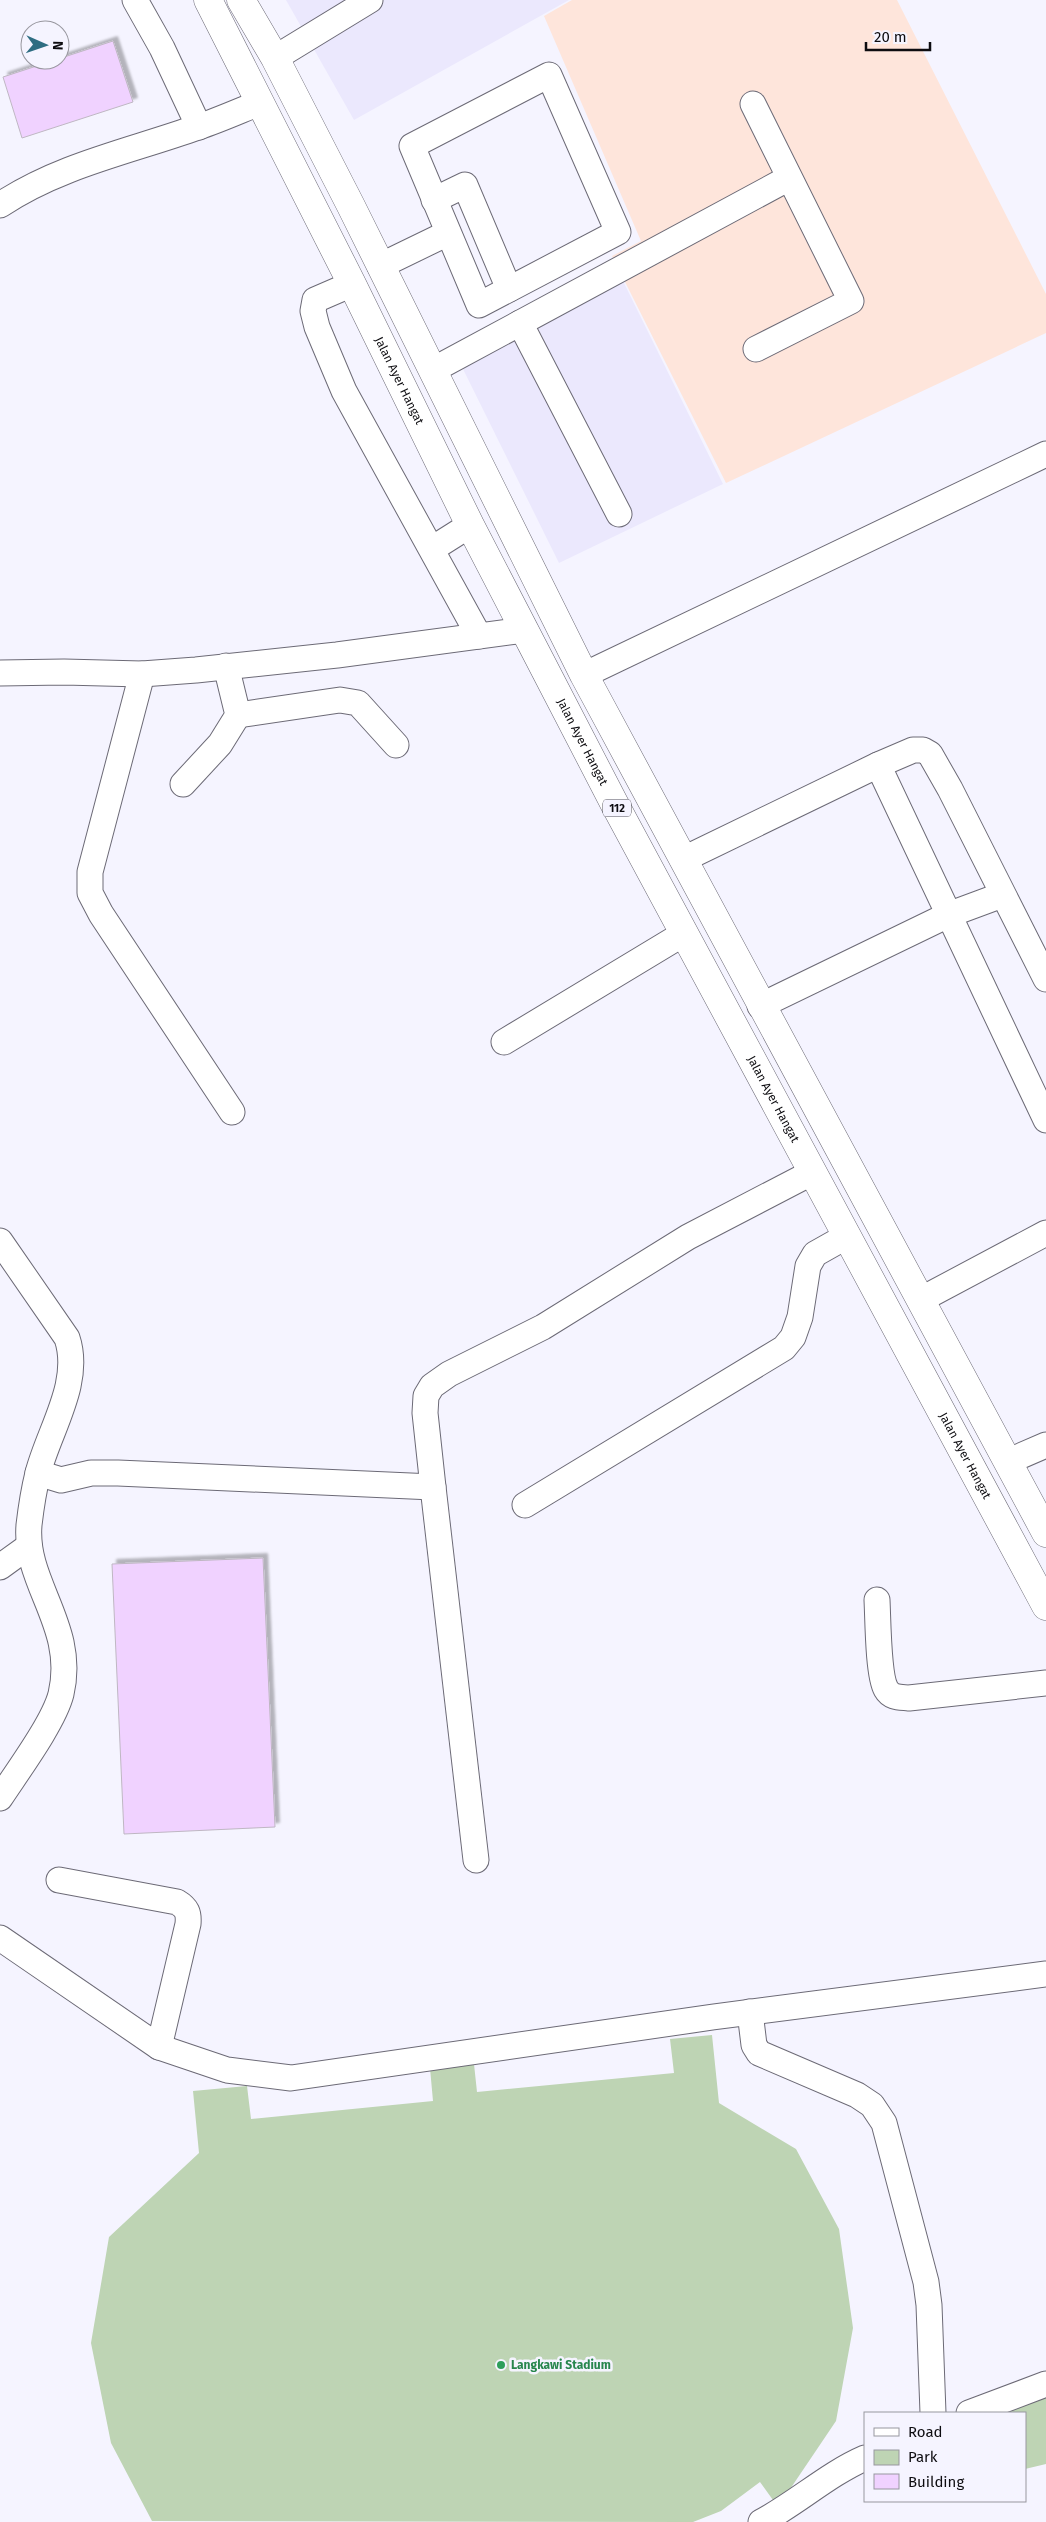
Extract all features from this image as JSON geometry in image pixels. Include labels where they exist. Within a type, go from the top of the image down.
[{"type":"main road","name":"Jalan Ayer Hangat","points":[[208,0],[524,630],[683,934],[1046,1606]]},
{"type":"main road","name":"112","points":[[241,0],[274,58],[380,266],[584,675],[684,859],[760,1006],[922,1299],[1046,1532]]},
{"type":"street","points":[[114,0],[137,4],[162,48],[199,127]]},
{"type":"street","points":[[274,58],[370,0]]},
{"type":"street","points":[[548,75],[618,232],[479,305],[448,233],[412,146],[548,75]]},
{"type":"street","points":[[0,206],[22,191],[64,170],[199,127],[259,103]]},
{"type":"street","points":[[753,104],[851,301],[756,350]]},
{"type":"street","points":[[432,370],[789,178]]},
{"type":"street","points":[[434,200],[464,185],[509,289]]},
{"type":"street","points":[[380,266],[448,233]]},
{"type":"street","points":[[352,284],[315,300],[312,311],[317,327],[344,391],[479,636]]},
{"type":"street","points":[[520,323],[620,514]]},
{"type":"street","points":[[584,675],[1046,454]]},
{"type":"street","points":[[432,549],[470,525]]},
{"type":"street","points":[[0,673],[142,674],[338,655],[524,630]]},
{"type":"street","points":[[183,784],[220,744],[238,715],[226,666]]},
{"type":"street","points":[[142,674],[96,840],[90,872],[90,893],[101,914],[232,1112]]},
{"type":"street","points":[[238,715],[340,700],[358,703],[396,745]]},
{"type":"street","points":[[684,859],[878,765],[913,750],[923,750],[930,754],[1046,979]]},
{"type":"street","points":[[878,765],[1046,1120]]},
{"type":"street","points":[[760,1006],[948,915],[1002,895]]},
{"type":"street","points":[[504,1042],[683,934]]},
{"type":"street","points":[[476,1860],[425,1413],[426,1396],[432,1386],[448,1374],[544,1327],[688,1237],[811,1173]]},
{"type":"street","points":[[922,1299],[1046,1233]]},
{"type":"street","points":[[524,1505],[784,1348],[792,1337],[800,1318],[808,1266],[815,1254],[847,1236]]},
{"type":"street","points":[[0,1241],[67,1338],[72,1352],[70,1376],[38,1473],[29,1525],[29,1546],[63,1645],[61,1694],[52,1715],[0,1798]]},
{"type":"street","points":[[1009,1461],[1046,1446]]},
{"type":"street","points":[[38,1473],[61,1480],[91,1473],[118,1472],[433,1487]]},
{"type":"street","points":[[0,1567],[29,1546]]},
{"type":"street","points":[[877,1600],[882,1676],[886,1688],[894,1697],[909,1698],[1046,1682]]},
{"type":"street","points":[[60,1880],[177,1902],[184,1906],[189,1914],[159,2047]]},
{"type":"street","points":[[0,1938],[159,2047],[227,2070],[291,2078],[750,2012],[1046,1974]]},
{"type":"street","points":[[750,2012],[754,2045],[759,2053],[856,2095],[872,2105],[884,2123],[926,2282],[929,2305],[934,2412]]},
{"type":"street","points":[[972,2412],[1046,2384]]},
{"type":"street","points":[[761,2522],[784,2510],[851,2464],[864,2458]]},
{"type":"shaded area","points":[[286,0],[569,0],[354,120]]},
{"type":"shaded area","points":[[572,0],[897,0],[1046,294],[1046,333],[726,483],[612,256],[641,241],[544,16]]},
{"type":"shaded area","points":[[622,279],[723,484],[559,563],[461,365]]},
{"type":"green space","points":[[712,2035],[719,2103],[796,2149],[839,2229],[853,2328],[836,2421],[778,2507],[760,2482],[721,2511],[693,2522],[152,2521],[111,2443],[91,2343],[109,2237],[199,2153],[193,2091],[247,2086],[251,2119],[433,2101],[430,2068],[474,2064],[477,2092],[674,2073],[670,2039]]},
{"type":"green space","points":[[1046,2398],[1046,2464],[1026,2469],[1026,2412],[1001,2412],[1000,2409]]},
{"type":"building","points":[[113,41],[133,102],[22,138],[3,77],[24,70],[70,70],[70,55]]},
{"type":"building","points":[[263,1558],[275,1827],[124,1834],[112,1564]]},
{"type":"place","name":"Langkawi Stadium","points":[[501,2365]]}]
